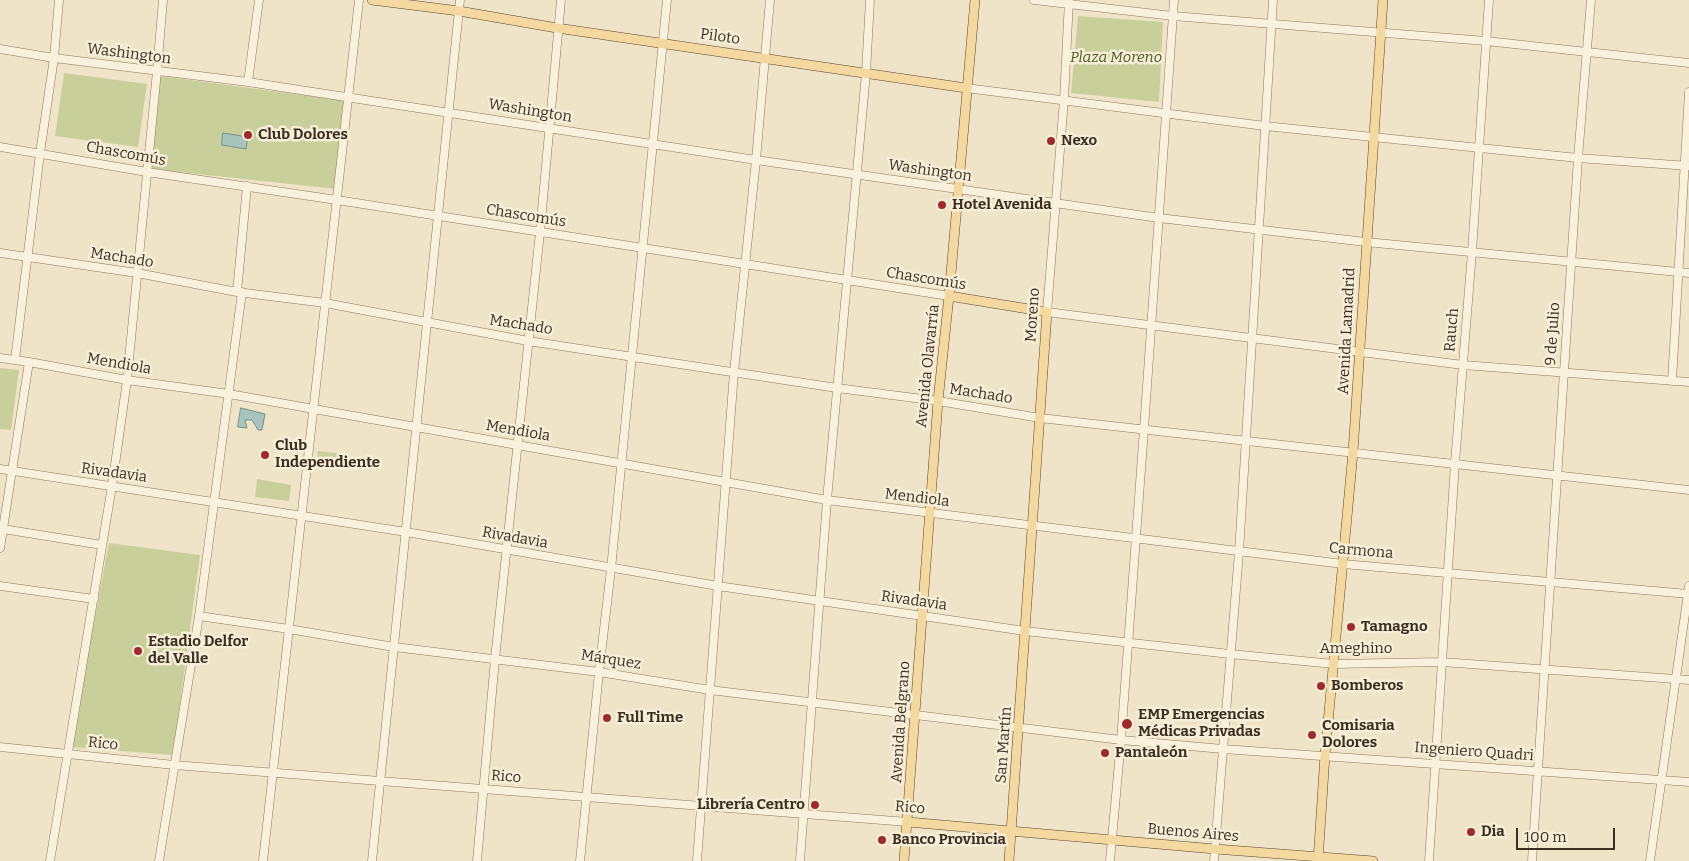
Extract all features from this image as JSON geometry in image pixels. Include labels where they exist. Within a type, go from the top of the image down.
[{"type":"main road","name":"Piloto","points":[[372,0],[459,11],[557,28],[966,88]]},
{"type":"main road","name":"Avenida Olavarría","points":[[923,615],[938,401],[949,296],[974,0]]},
{"type":"main road","name":"Avenida Lamadrid","points":[[1318,859],[1353,452],[1383,0]]},
{"type":"main road","name":"Chascomús","points":[[949,296],[1047,312]]},
{"type":"main road","name":"Moreno","points":[[1025,631],[1047,312]]},
{"type":"main road","name":"Avenida Belgrano","points":[[904,861],[923,615]]},
{"type":"main road","name":"San Martín","points":[[1009,861],[1025,631]]},
{"type":"main road","name":"Rico","points":[[908,822],[1011,832]]},
{"type":"main road","name":"Buenos Aires","points":[[1011,832],[1112,839],[1318,859],[1373,861]]},
{"type":"street","points":[[15,360],[40,153],[54,58],[59,0]]},
{"type":"street","points":[[50,861],[94,599],[127,380],[163,0]]},
{"type":"street","points":[[248,82],[259,0]]},
{"type":"street","points":[[263,861],[347,98],[360,0]]},
{"type":"street","points":[[372,861],[460,0]]},
{"type":"street","points":[[477,861],[495,659],[508,551],[540,232],[561,0]]},
{"type":"street","points":[[580,861],[667,0]]},
{"type":"street","points":[[696,861],[734,372],[770,0]]},
{"type":"street","points":[[800,861],[827,500],[866,74],[870,0]]},
{"type":"street","points":[[1034,0],[1069,2],[1173,16],[1486,41],[1689,63]]},
{"type":"street","points":[[1110,861],[1121,740],[1174,0]]},
{"type":"street","points":[[1214,861],[1240,552],[1245,440],[1253,338],[1273,0]]},
{"type":"street","name":"Rauch","points":[[1429,861],[1454,464],[1472,252],[1489,0]]},
{"type":"street","name":"9 de Julio","points":[[1532,861],[1578,158],[1591,0]]},
{"type":"street","name":"Moreno","points":[[1047,312],[1064,100],[1069,2]]},
{"type":"street","name":"Washington","points":[[0,49],[54,58],[248,82],[756,160],[1159,218],[1366,242],[1689,273]]},
{"type":"street","name":"Piloto","points":[[966,88],[1265,126],[1578,158],[1687,166]]},
{"type":"street","points":[[1672,381],[1687,166],[1689,92]]},
{"type":"street","name":"Chascomús","points":[[0,147],[147,172],[949,296]]},
{"type":"street","points":[[159,861],[199,616],[229,394],[240,292],[247,186]]},
{"type":"street","name":"Machado","points":[[0,253],[325,304],[528,341],[837,388],[938,401],[1040,418],[1689,490]]},
{"type":"street","points":[[1047,312],[1462,364],[1689,382]]},
{"type":"street","name":"Mendiola","points":[[0,358],[127,380],[229,394],[827,500],[1032,526]]},
{"type":"street","points":[[0,548],[29,362]]},
{"type":"street","name":"Rivadavia","points":[[0,469],[406,532],[718,586],[1025,631]]},
{"type":"street","name":"Carmona","points":[[1032,526],[1343,564],[1551,582],[1689,591]]},
{"type":"street","points":[[3,529],[102,545]]},
{"type":"street","points":[[0,586],[94,599]]},
{"type":"street","points":[[1650,861],[1689,591]]},
{"type":"street","name":"Márquez","points":[[199,616],[394,647],[599,672],[710,690],[1019,728]]},
{"type":"street","name":"Ameghino","points":[[1025,631],[1334,664],[1442,662],[1689,680]]},
{"type":"street","name":"Ingeniero Quadri","points":[[1019,728],[1223,749],[1689,782]]},
{"type":"street","name":"Rico","points":[[0,747],[174,766],[273,772],[908,822]]},
{"type":"green space","name":"Plaza Moreno","points":[[1078,16],[1163,22],[1159,102],[1071,93]]},
{"type":"green space","points":[[64,73],[147,84],[138,147],[55,136]]},
{"type":"green space","name":"Club Dolores","points":[[160,76],[347,101],[337,189],[150,169]]},
{"type":"green space","points":[[0,368],[19,370],[11,430],[0,429]]},
{"type":"green space","points":[[318,451],[345,454],[343,470],[317,466]]},
{"type":"green space","points":[[257,479],[291,485],[289,501],[255,497]]},
{"type":"green space","name":"Estadio Delfor del Valle","points":[[109,543],[200,555],[173,755],[70,747]]},
{"type":"water","points":[[223,133],[248,137],[246,149],[222,145]]},
{"type":"water","points":[[241,408],[265,414],[262,430],[258,430],[252,420],[245,420],[247,428],[238,427]]},
{"type":"place","name":"Club Dolores","points":[[248,135]]},
{"type":"place","name":"Nexo","points":[[1051,141]]},
{"type":"place","name":"Hotel Avenida","points":[[942,205]]},
{"type":"place","name":"Club Independiente","points":[[265,455]]},
{"type":"place","name":"Tamagno","points":[[1351,627]]},
{"type":"place","name":"Estadio Delfor del Valle","points":[[138,651]]},
{"type":"place","name":"Bomberos","points":[[1321,686]]},
{"type":"place","name":"Full Time","points":[[607,718]]},
{"type":"place","name":"EMP Emergencias Médicas Privadas","points":[[1127,724]]},
{"type":"place","name":"Comisaria Dolores","points":[[1312,735]]},
{"type":"place","name":"Pantaleón","points":[[1105,753]]},
{"type":"place","name":"Librería Centro","points":[[815,805]]},
{"type":"place","name":"Dia","points":[[1471,832]]},
{"type":"place","name":"Banco Provincia","points":[[882,840]]}]
